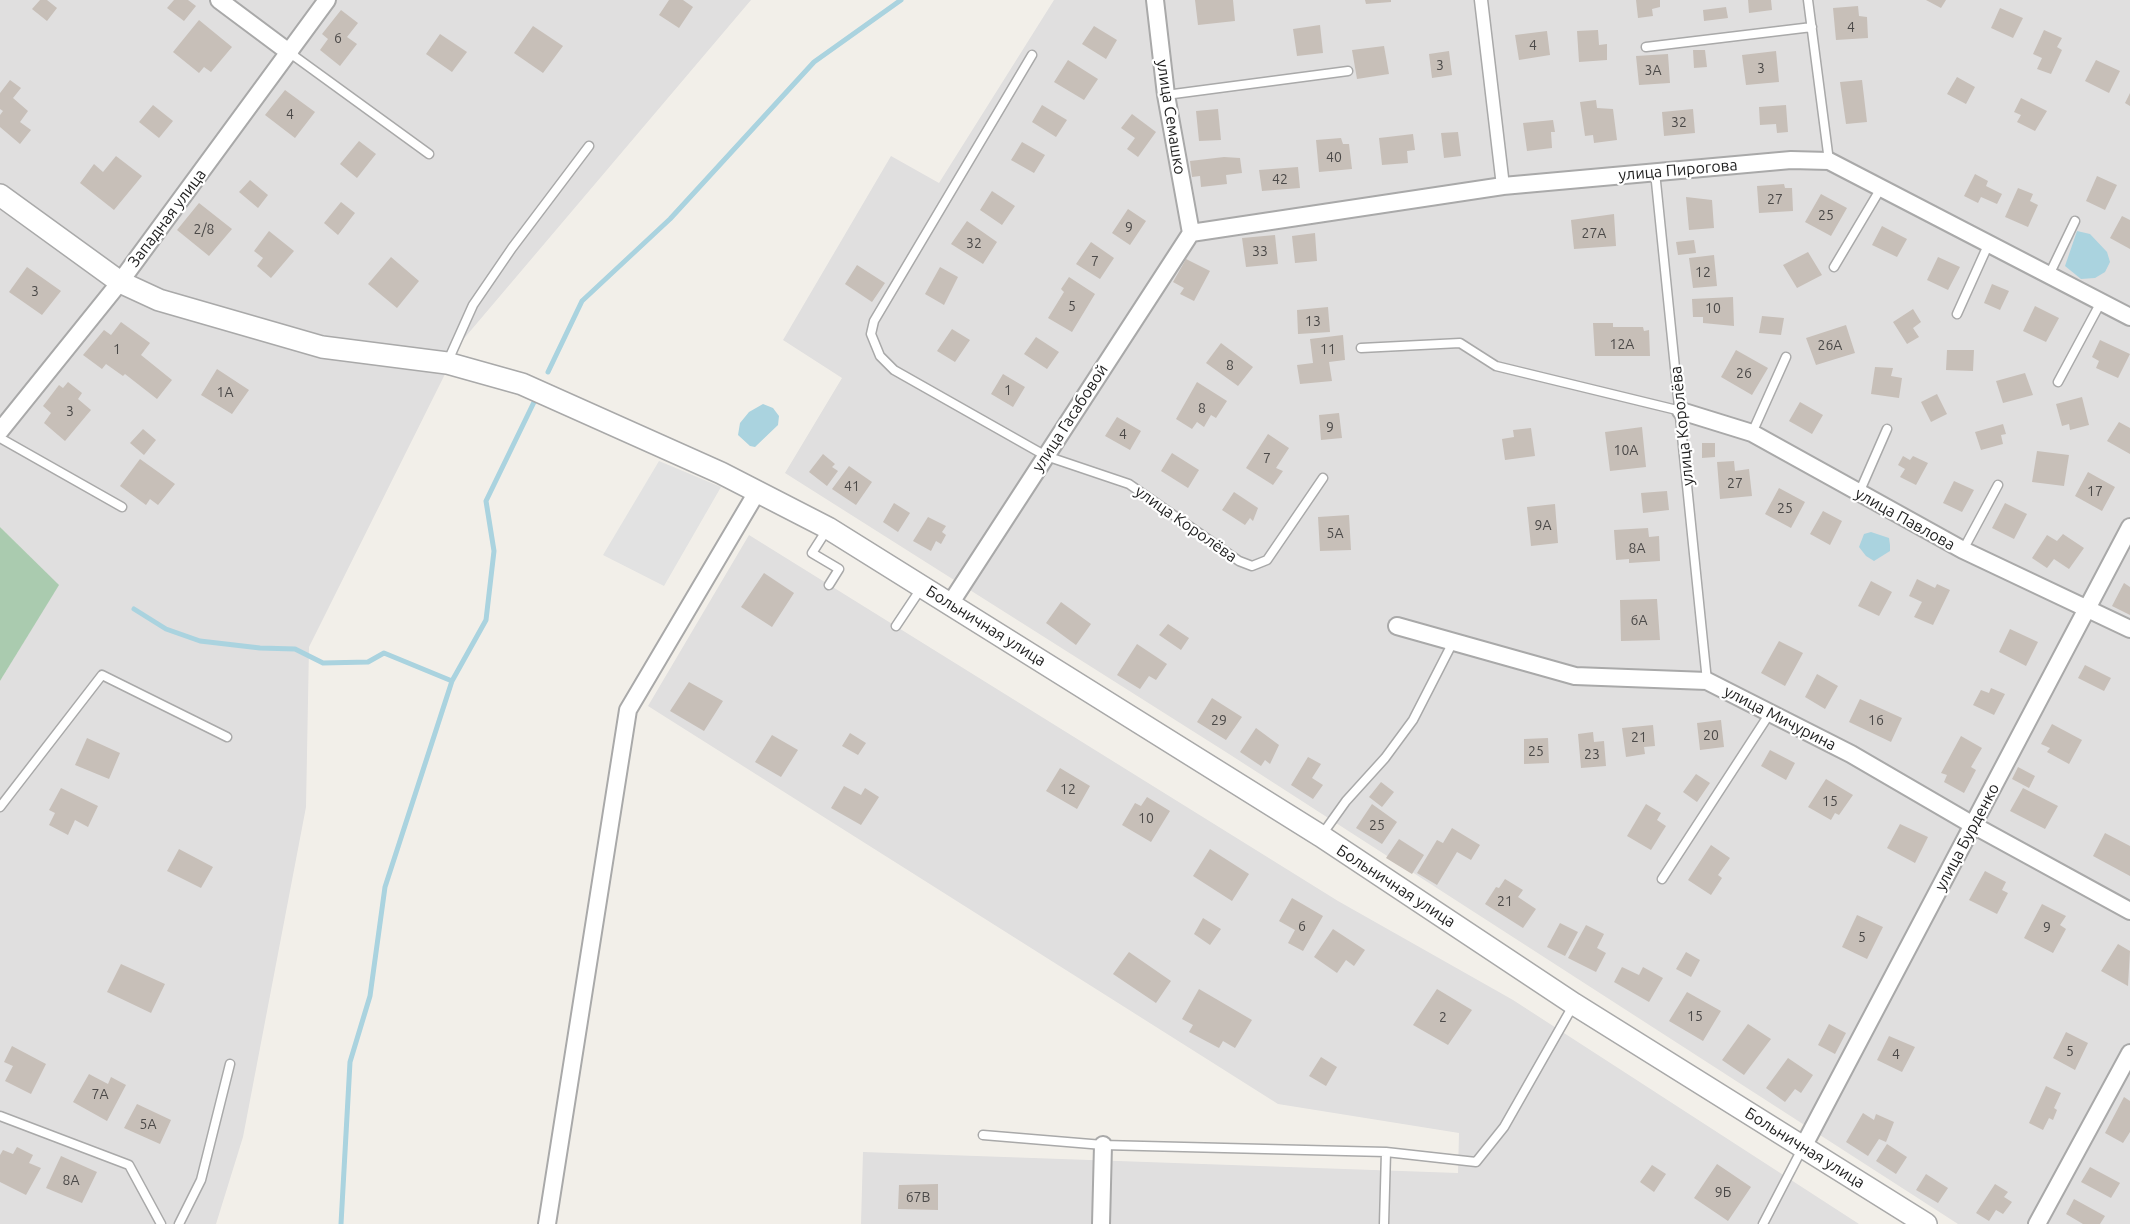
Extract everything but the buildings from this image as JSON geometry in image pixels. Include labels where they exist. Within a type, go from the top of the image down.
[{"type":"street","points":[[219,0],[290,53]]},
{"type":"street","name":"Западная улица","points":[[0,431],[120,282],[327,0]]},
{"type":"street","name":"улица Семашко","points":[[1155,0],[1166,94],[1191,232]]},
{"type":"street","points":[[1481,0],[1503,186]]},
{"type":"street","name":"улица Пирогова","points":[[1191,232],[1503,186],[1791,160],[1829,161],[2130,317]]},
{"type":"street","name":"Больничная улица","points":[[0,195],[120,282],[159,300],[322,347],[447,363],[522,384],[758,492],[828,528],[1321,836],[1574,1004],[1926,1224]]},
{"type":"street","name":"улица Гасабовой","points":[[950,604],[1191,232]]},
{"type":"street","name":"улица Павлова","points":[[1681,411],[1752,433],[1963,550],[2087,606],[2130,629]]},
{"type":"street","points":[[547,1224],[628,710],[758,492]]},
{"type":"street","name":"улица Бурденко","points":[[1803,1147],[2130,527]]},
{"type":"street","name":"улица Мичурина","points":[[1396,626],[1575,676],[1707,681],[1851,754],[1973,825],[2130,911]]},
{"type":"street","points":[[2037,1224],[2130,1053]]},
{"type":"street","points":[[1101,1224],[1103,1145]]},
{"type":"lane","points":[[1808,0],[1829,161]]},
{"type":"lane","points":[[1646,47],[1812,27]]},
{"type":"lane","points":[[290,53],[429,154]]},
{"type":"lane","points":[[1032,55],[891,289],[874,321],[871,334],[874,348],[894,370],[1046,456]]},
{"type":"lane","points":[[1166,94],[1348,71]]},
{"type":"lane","points":[[447,363],[480,296],[512,248],[590,146]]},
{"type":"lane","name":"улица Королёва","points":[[1655,171],[1707,681]]},
{"type":"lane","points":[[1834,267],[1881,187]]},
{"type":"lane","points":[[2049,275],[2075,221]]},
{"type":"lane","points":[[1957,314],[1989,243]]},
{"type":"lane","points":[[2058,382],[2101,302]]},
{"type":"lane","points":[[1361,348],[1460,343],[1496,366],[1681,411]]},
{"type":"lane","points":[[1752,433],[1786,357]]},
{"type":"lane","points":[[1859,494],[1887,429]]},
{"type":"lane","points":[[0,438],[122,507]]},
{"type":"lane","name":"улица Королёва","points":[[1046,456],[1129,484],[1239,561],[1252,566],[1267,560],[1323,478]]},
{"type":"lane","points":[[1963,550],[1998,485]]},
{"type":"lane","points":[[828,528],[812,553],[839,569],[829,585]]},
{"type":"lane","points":[[896,626],[922,586]]},
{"type":"lane","points":[[1321,836],[1346,801],[1385,758],[1413,720],[1453,642]]},
{"type":"lane","points":[[0,807],[102,675],[227,737]]},
{"type":"lane","points":[[1662,879],[1770,713]]},
{"type":"lane","points":[[983,1135],[1103,1145],[1386,1152],[1476,1162],[1504,1127],[1574,1004]]},
{"type":"lane","points":[[179,1224],[201,1180],[230,1064]]},
{"type":"lane","points":[[0,1116],[129,1165],[161,1224]]},
{"type":"lane","points":[[1763,1224],[1803,1147]]},
{"type":"lane","points":[[1384,1224],[1386,1152]]},
{"type":"shaded area","points":[[0,0],[751,0],[461,342],[309,647],[306,807],[243,1137],[216,1224],[0,1224],[0,681],[58,585],[0,527]]},
{"type":"shaded area","points":[[1054,0],[2130,0],[2130,1224],[1958,1224],[1229,754],[785,473],[842,378],[783,340],[891,156],[939,183]]},
{"type":"shaded area","points":[[659,461],[721,487],[664,586],[603,555]]},
{"type":"shaded area","points":[[749,535],[1338,901],[1513,1000],[1859,1224],[861,1224],[863,1152],[1458,1173],[1459,1133],[1278,1104],[648,706]]},
{"type":"green space","points":[[0,527],[59,585],[0,681]]},
{"type":"water","points":[[2077,231],[2090,234],[2107,252],[2110,262],[2105,272],[2095,278],[2081,279],[2065,266]]},
{"type":"water","points":[[763,404],[773,408],[779,416],[778,425],[755,447],[750,446],[738,435],[740,423],[749,412]]},
{"type":"water","points":[[1871,532],[1889,538],[1890,545],[1890,551],[1874,561],[1866,556],[1859,547],[1864,534]]},
{"type":"waterway","points":[[548,372],[582,301],[670,219],[814,62],[901,0]]},
{"type":"waterway","points":[[341,1224],[350,1062],[370,996],[385,887],[452,681],[486,620],[494,551],[486,501],[536,398]]},
{"type":"waterway","points":[[134,609],[166,629],[200,641],[260,648],[295,649],[323,663],[368,662],[384,653],[452,681]]}]
